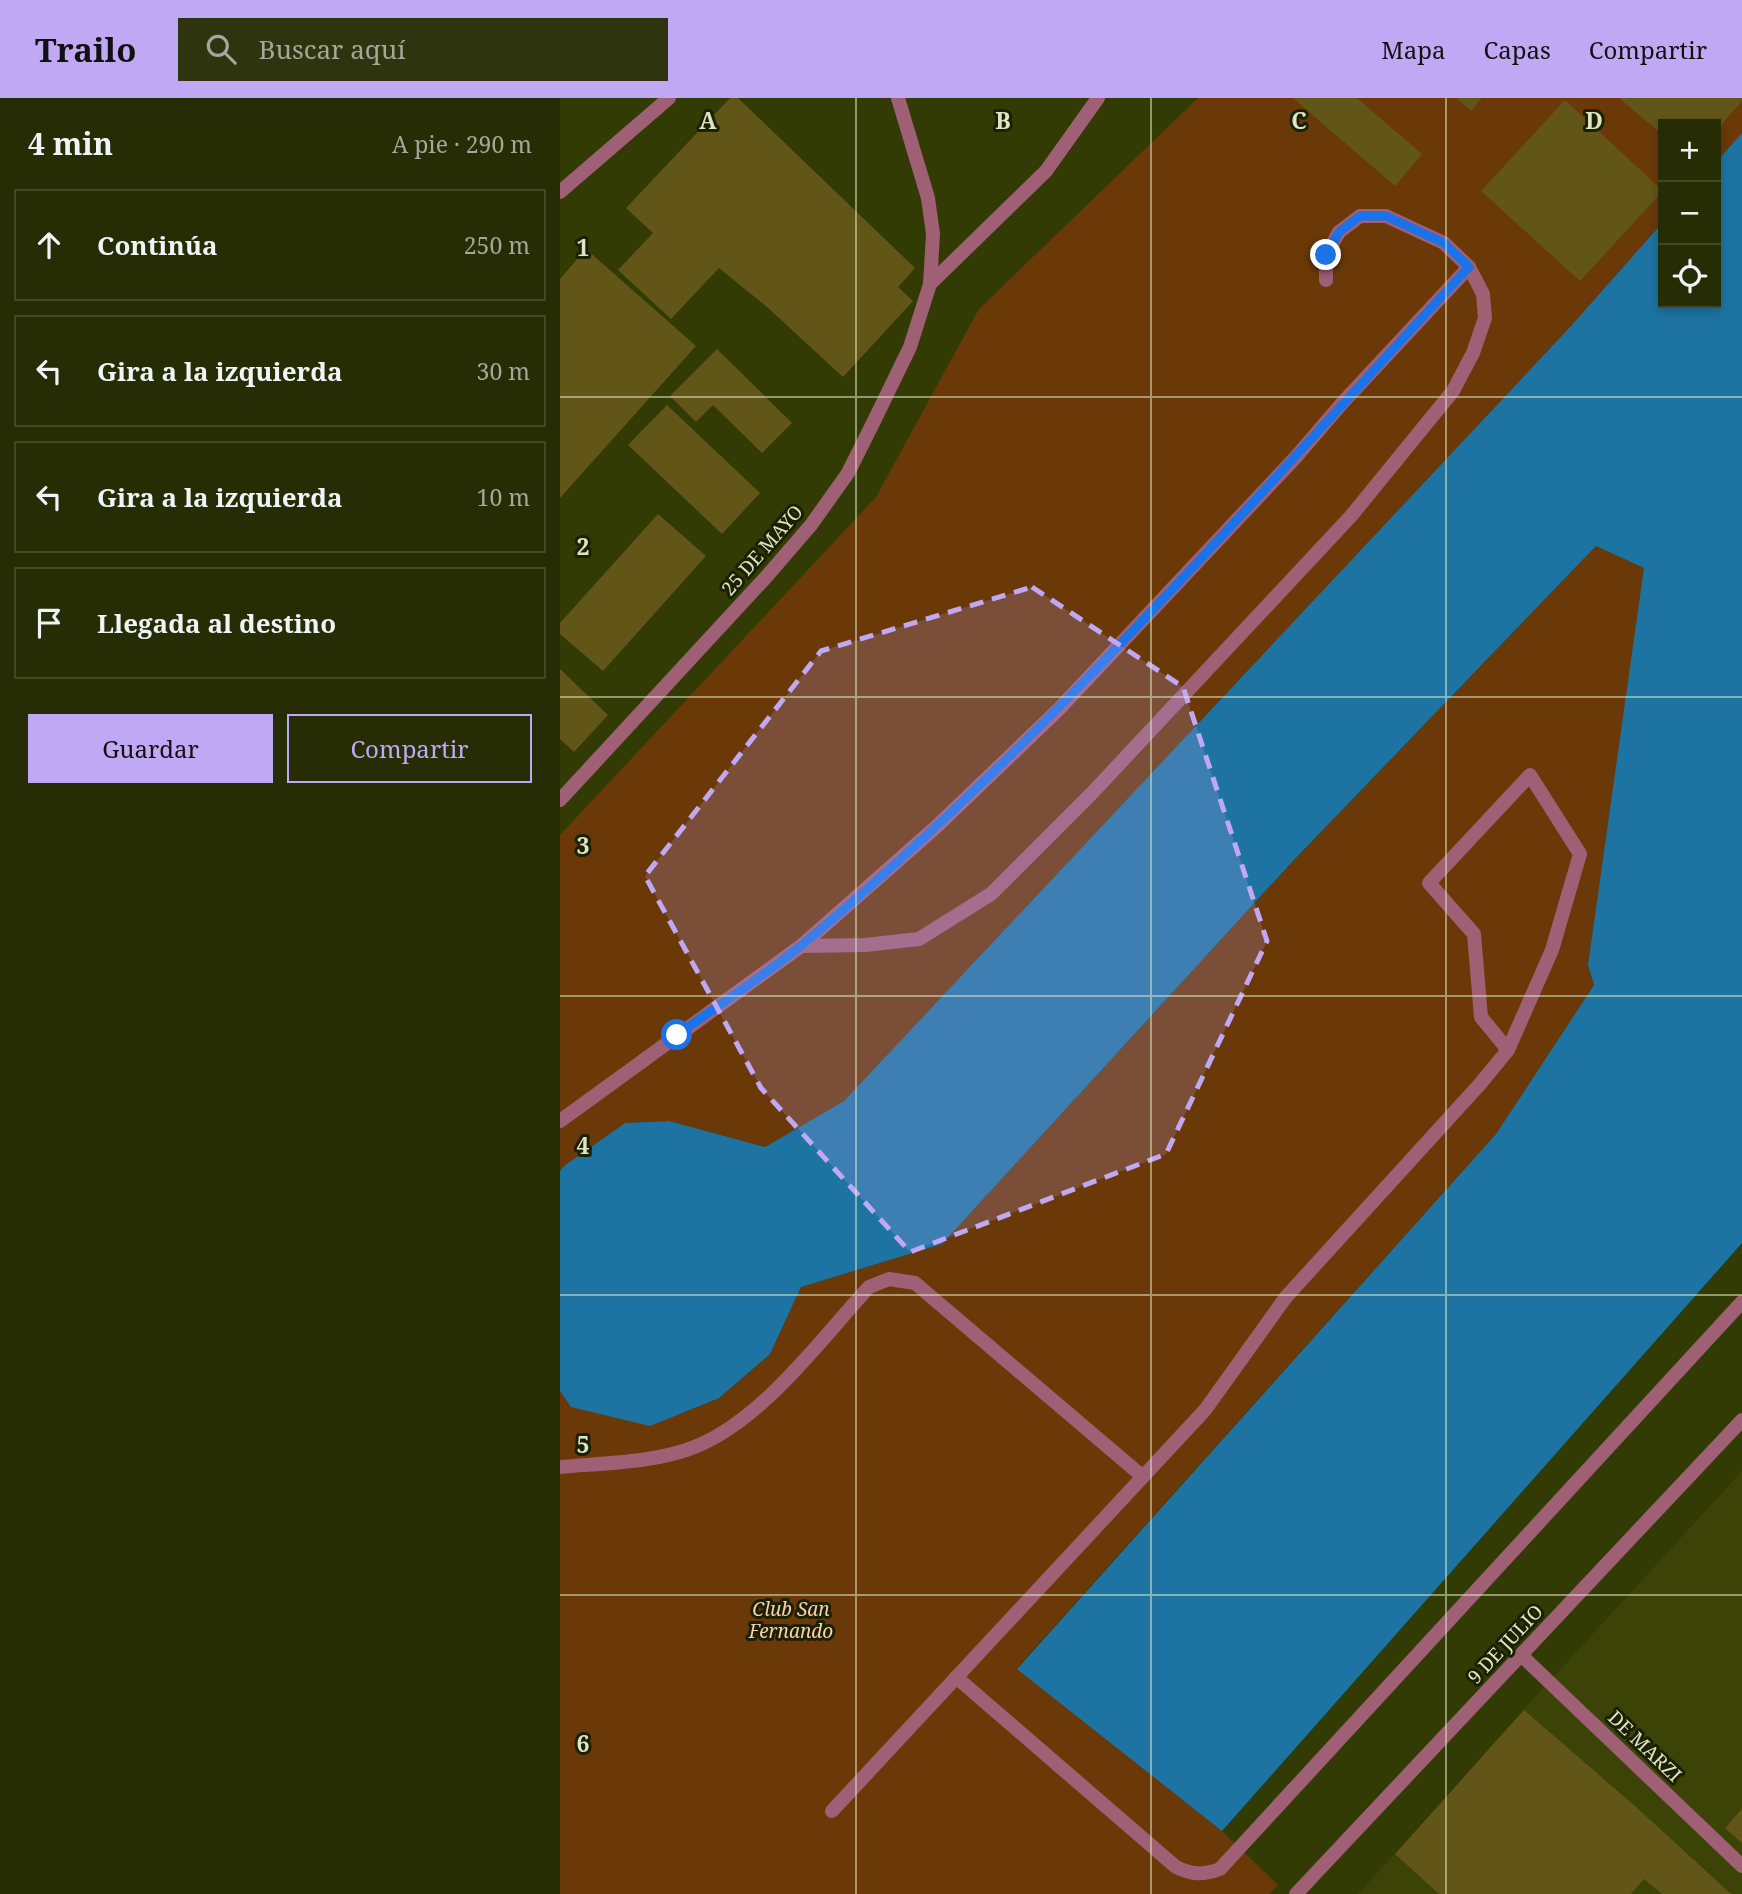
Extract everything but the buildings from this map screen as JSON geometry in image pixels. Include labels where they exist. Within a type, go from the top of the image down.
[{"type":"street","points":[[560,192],[669,98]]},
{"type":"street","points":[[898,98],[928,198],[933,234],[930,284]]},
{"type":"street","points":[[930,284],[1046,171],[1098,98]]},
{"type":"street","points":[[801,946],[865,945],[919,939],[991,894],[1094,791],[1351,516],[1453,391],[1473,354],[1485,318],[1483,294],[1469,267],[1444,243],[1386,216],[1360,216],[1339,232],[1326,255],[1326,280]]},
{"type":"street","points":[[560,1121],[801,946],[936,827],[1059,709],[1295,458],[1469,267]]},
{"type":"street","name":"25 DE MAYO","points":[[561,798],[811,525],[848,473],[875,419],[910,347],[930,284]]},
{"type":"street","points":[[832,1811],[1205,1410],[1286,1297],[1508,1050],[1552,950],[1580,854],[1530,775],[1429,883],[1474,934],[1481,1017],[1508,1050]]},
{"type":"street","points":[[560,1468],[642,1460],[697,1446],[736,1423],[769,1396],[869,1287],[889,1279],[915,1283],[1142,1476]]},
{"type":"street","points":[[956,1677],[1176,1867],[1204,1875],[1220,1869],[1742,1302]]},
{"type":"street","name":"9 DE JULIO","points":[[1296,1894],[1742,1420]]},
{"type":"street","name":"DE MARZI","points":[[1521,1654],[1742,1866]]},
{"type":"highlighted area","points":[[1032,587],[1183,687],[1267,941],[1166,1154],[910,1252],[761,1088],[645,876],[821,651]]},
{"type":"shaded area","points":[[1742,1471],[1742,1894],[1358,1894],[1485,1752]]},
{"type":"green space","points":[[1198,98],[1742,98],[1742,133],[1721,156],[1721,119],[1658,119],[1658,228],[1570,327],[844,1101],[765,1147],[669,1121],[625,1123],[560,1171],[560,835],[876,497],[979,309]]},
{"type":"green space","name":"Club San Fernando","points":[[1596,546],[1645,568],[1588,965],[1594,985],[1496,1134],[1017,1668],[1222,1831],[1278,1885],[1269,1894],[560,1894],[560,1391],[571,1407],[719,1398],[770,1354],[801,1287],[942,1244],[1292,862]]},
{"type":"water","points":[[1742,133],[1742,1243],[1222,1831],[1017,1669],[1496,1134],[1594,985],[1588,965],[1644,568],[1596,546],[1292,862],[942,1244],[801,1287],[770,1354],[719,1398],[650,1426],[571,1407],[560,1391],[560,1171],[625,1123],[669,1121],[765,1147],[844,1101],[1570,327],[1658,228],[1658,308],[1721,308],[1721,156]]},
{"type":"route","points":[[677,1035],[801,946],[936,827],[1059,709],[1295,458],[1469,267],[1444,243],[1386,216],[1360,216],[1339,232],[1326,255]]}]
